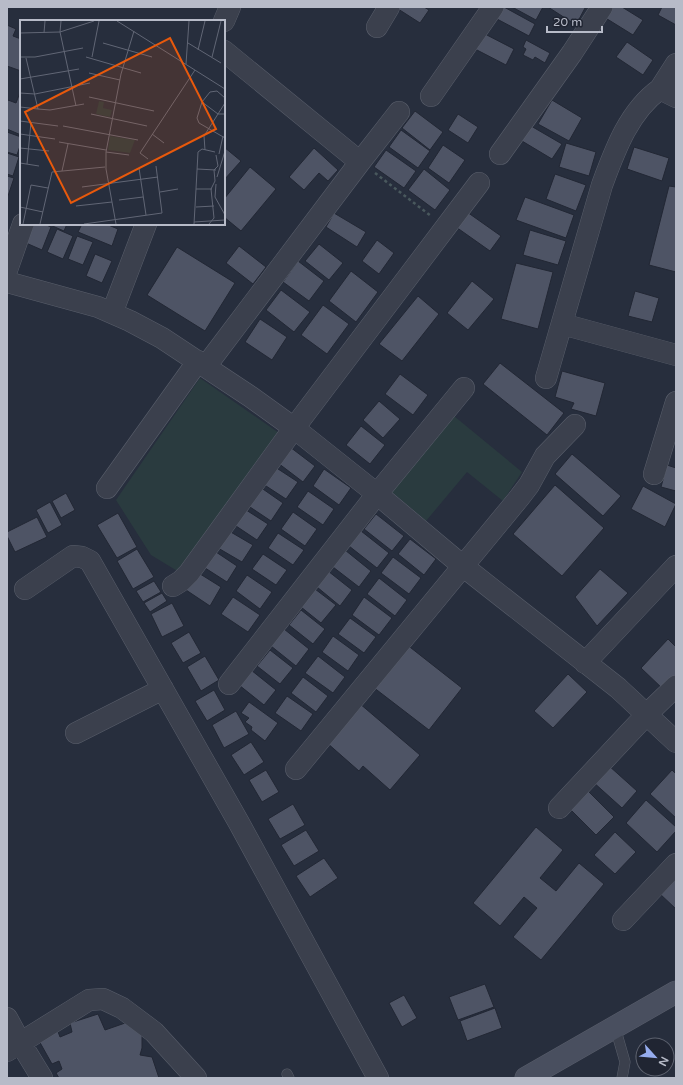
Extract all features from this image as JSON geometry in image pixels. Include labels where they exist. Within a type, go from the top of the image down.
[{"type":"main road","points":[[526,1078],[676,992]]},
{"type":"street","points":[[224,20],[230,7]]},
{"type":"street","points":[[377,27],[389,7]]},
{"type":"street","points":[[431,96],[493,7]]},
{"type":"street","points":[[500,154],[572,53],[601,7]]},
{"type":"street","points":[[225,52],[360,162]]},
{"type":"street","points":[[546,378],[602,185],[614,154],[627,128],[644,102],[668,93],[676,64]]},
{"type":"street","points":[[107,488],[202,363],[399,112]]},
{"type":"street","points":[[173,586],[189,573],[294,428],[479,183]]},
{"type":"street","points":[[7,270],[23,225]]},
{"type":"street","points":[[112,313],[146,225]]},
{"type":"street","points":[[7,282],[112,313],[162,338],[251,396],[378,494],[464,567],[618,688],[676,742]]},
{"type":"street","points":[[562,324],[676,355]]},
{"type":"street","points":[[229,684],[378,494],[464,388]]},
{"type":"street","points":[[654,474],[676,402]]},
{"type":"street","points":[[296,769],[464,567],[529,485],[545,456],[575,425]]},
{"type":"street","points":[[25,589],[73,556],[82,557],[90,561],[239,823],[378,1078]]},
{"type":"street","points":[[585,663],[676,566]]},
{"type":"street","points":[[559,808],[647,714],[676,686]]},
{"type":"street","points":[[76,733],[162,689]]},
{"type":"street","points":[[623,920],[676,864]]},
{"type":"street","points":[[13,1047],[89,1000],[103,999],[122,1008],[154,1032],[189,1076]]},
{"type":"street","points":[[7,1018],[13,1047],[42,1078]]},
{"type":"lane","points":[[615,1027],[624,1062],[622,1078]]},
{"type":"path","points":[[360,162],[446,227]]},
{"type":"shaded area","points":[[200,378],[279,433],[179,572],[151,555],[116,500]]},
{"type":"shaded area","points":[[454,416],[522,472],[503,501],[467,472],[426,521],[392,492]]},
{"type":"building","points":[[395,7],[424,7],[429,10],[420,23]]},
{"type":"building","points":[[504,7],[535,24],[529,36],[497,19]]},
{"type":"building","points":[[512,7],[543,7],[536,20]]},
{"type":"building","points":[[548,7],[584,7],[585,8],[576,25]]},
{"type":"building","points":[[610,7],[622,7],[643,20],[633,35],[604,17]]},
{"type":"building","points":[[662,7],[676,7],[676,25],[658,15]]},
{"type":"building","points":[[7,25],[16,29],[13,36],[20,39],[20,71],[7,66]]},
{"type":"building","points":[[483,33],[514,49],[506,65],[475,49]]},
{"type":"building","points":[[526,40],[550,53],[545,63],[535,57],[533,60],[523,55],[526,49],[523,47]]},
{"type":"building","points":[[627,42],[653,60],[643,75],[616,57]]},
{"type":"building","points":[[20,93],[20,135],[7,129],[8,100],[16,103]]},
{"type":"building","points":[[552,100],[582,118],[569,141],[538,124]]},
{"type":"building","points":[[415,111],[443,132],[430,150],[402,128]]},
{"type":"building","points":[[458,114],[478,127],[468,143],[448,130]]},
{"type":"building","points":[[531,126],[562,144],[552,159],[522,141]]},
{"type":"building","points":[[401,130],[430,151],[418,168],[389,147]]},
{"type":"building","points":[[7,132],[20,137],[20,146],[17,155],[7,152]]},
{"type":"building","points":[[566,143],[596,152],[589,176],[559,167]]},
{"type":"building","points":[[443,145],[465,160],[449,183],[428,168]]},
{"type":"building","points":[[634,147],[669,158],[662,181],[627,169]]},
{"type":"building","points":[[225,148],[241,161],[225,179]]},
{"type":"building","points":[[314,148],[338,170],[328,181],[319,173],[304,190],[289,177]]},
{"type":"building","points":[[386,150],[416,171],[404,188],[374,167]]},
{"type":"building","points":[[7,153],[19,157],[13,176],[7,174]]},
{"type":"building","points":[[250,167],[276,189],[241,231],[225,218],[225,198]]},
{"type":"building","points":[[424,169],[450,190],[435,210],[408,190]]},
{"type":"building","points":[[555,174],[586,185],[576,211],[546,199]]},
{"type":"building","points":[[7,176],[14,178],[8,196],[7,196]]},
{"type":"building","points":[[669,186],[676,187],[676,272],[649,265]]},
{"type":"building","points":[[525,197],[574,215],[566,238],[516,220]]},
{"type":"building","points":[[467,212],[501,236],[490,251],[456,227]]},
{"type":"building","points":[[334,213],[366,232],[357,247],[326,227]]},
{"type":"building","points":[[34,225],[46,225],[51,227],[42,250],[26,243]]},
{"type":"building","points":[[50,225],[67,225],[64,231]]},
{"type":"building","points":[[82,225],[108,225],[118,229],[112,246],[78,232]]},
{"type":"building","points":[[57,229],[73,236],[63,259],[47,252]]},
{"type":"building","points":[[530,230],[566,241],[558,265],[523,255]]},
{"type":"building","points":[[77,236],[93,242],[83,265],[68,259]]},
{"type":"building","points":[[377,240],[394,253],[379,274],[362,261]]},
{"type":"building","points":[[319,244],[343,263],[329,280],[305,261]]},
{"type":"building","points":[[239,246],[266,267],[253,284],[226,263]]},
{"type":"building","points":[[177,247],[235,283],[205,331],[147,295]]},
{"type":"building","points":[[95,254],[112,261],[102,283],[86,276]]},
{"type":"building","points":[[298,261],[324,281],[309,301],[283,282]]},
{"type":"building","points":[[516,263],[553,272],[538,329],[501,319]]},
{"type":"building","points":[[351,271],[378,292],[356,322],[329,301]]},
{"type":"building","points":[[472,281],[494,299],[468,330],[447,313]]},
{"type":"building","points":[[281,290],[310,312],[294,332],[266,310]]},
{"type":"building","points":[[635,291],[659,298],[652,322],[628,316]]},
{"type":"building","points":[[418,296],[439,314],[402,361],[379,344]]},
{"type":"building","points":[[323,305],[349,324],[327,354],[301,335]]},
{"type":"building","points":[[260,319],[287,337],[272,360],[245,342]]},
{"type":"building","points":[[500,363],[564,413],[547,435],[483,384]]},
{"type":"building","points":[[562,371],[605,383],[596,416],[571,409],[574,403],[555,397]]},
{"type":"building","points":[[400,374],[428,395],[413,415],[385,394]]},
{"type":"building","points":[[379,401],[400,419],[383,438],[363,420]]},
{"type":"building","points":[[361,426],[385,445],[370,464],[346,445]]},
{"type":"building","points":[[290,447],[315,466],[303,482],[278,463]]},
{"type":"building","points":[[572,454],[621,496],[603,516],[555,474]]},
{"type":"building","points":[[667,465],[676,468],[676,491],[661,487]]},
{"type":"building","points":[[275,467],[298,482],[286,499],[263,484]]},
{"type":"building","points":[[324,469],[351,488],[339,505],[313,486]]},
{"type":"building","points":[[555,485],[604,528],[562,576],[513,534]]},
{"type":"building","points":[[643,486],[676,504],[665,527],[631,509]]},
{"type":"building","points":[[260,487],[283,503],[271,521],[247,505]]},
{"type":"building","points":[[308,491],[334,509],[323,525],[297,507]]},
{"type":"building","points":[[66,493],[75,510],[61,518],[52,501]]},
{"type":"building","points":[[50,502],[62,525],[48,533],[36,510]]},
{"type":"building","points":[[243,508],[268,524],[257,540],[233,524]]},
{"type":"building","points":[[293,512],[317,529],[305,546],[281,529]]},
{"type":"building","points":[[118,513],[137,547],[117,558],[97,525]]},
{"type":"building","points":[[376,514],[404,536],[392,551],[364,529]]},
{"type":"building","points":[[37,517],[47,537],[15,552],[7,536],[7,532]]},
{"type":"building","points":[[229,531],[253,545],[242,562],[218,548]]},
{"type":"building","points":[[361,531],[389,553],[377,568],[349,546]]},
{"type":"building","points":[[278,533],[304,550],[293,565],[268,548]]},
{"type":"building","points":[[410,539],[436,559],[424,575],[398,554]]},
{"type":"building","points":[[137,549],[154,577],[133,589],[117,561]]},
{"type":"building","points":[[213,550],[237,566],[227,582],[202,566]]},
{"type":"building","points":[[345,550],[371,571],[359,587],[333,567]]},
{"type":"building","points":[[263,554],[287,570],[276,585],[252,569]]},
{"type":"building","points":[[393,557],[421,578],[409,594],[381,573]]},
{"type":"building","points":[[600,569],[628,593],[597,626],[575,597]]},
{"type":"building","points":[[328,571],[352,590],[340,606],[317,587]]},
{"type":"building","points":[[197,572],[221,587],[210,606],[186,590]]},
{"type":"building","points":[[247,575],[272,592],[260,609],[236,591]]},
{"type":"building","points":[[379,578],[407,600],[395,616],[367,594]]},
{"type":"building","points":[[154,581],[161,592],[143,602],[136,591]]},
{"type":"building","points":[[315,589],[336,605],[321,623],[301,607]]},
{"type":"building","points":[[162,593],[167,601],[150,612],[144,603]]},
{"type":"building","points":[[233,597],[260,615],[248,632],[221,614]]},
{"type":"building","points":[[364,597],[392,618],[379,635],[352,615]]},
{"type":"building","points":[[172,603],[184,626],[162,637],[151,614]]},
{"type":"building","points":[[301,610],[325,629],[313,644],[289,625]]},
{"type":"building","points":[[350,618],[376,637],[364,653],[338,634]]},
{"type":"building","points":[[284,629],[309,649],[296,666],[271,646]]},
{"type":"building","points":[[189,632],[201,653],[183,663],[171,643]]},
{"type":"building","points":[[333,636],[359,655],[348,671],[322,652]]},
{"type":"building","points":[[668,639],[676,647],[676,677],[664,690],[641,668]]},
{"type":"building","points":[[406,644],[462,688],[429,730],[373,687]]},
{"type":"building","points":[[270,650],[293,668],[280,684],[257,666]]},
{"type":"building","points":[[205,656],[219,680],[201,691],[187,667]]},
{"type":"building","points":[[318,656],[345,677],[333,693],[305,673]]},
{"type":"building","points":[[251,670],[276,690],[264,705],[239,685]]},
{"type":"building","points":[[568,674],[587,692],[553,728],[534,711]]},
{"type":"building","points":[[303,677],[328,696],[316,712],[291,693]]},
{"type":"building","points":[[214,690],[225,710],[207,721],[195,701]]},
{"type":"building","points":[[287,696],[313,714],[301,731],[275,713]]},
{"type":"building","points":[[249,702],[278,723],[265,741],[251,730],[252,727],[245,722],[249,718],[241,713]]},
{"type":"building","points":[[359,703],[420,755],[390,790],[363,766],[359,771],[326,742]]},
{"type":"building","points":[[236,711],[249,734],[224,748],[212,725]]},
{"type":"building","points":[[251,742],[264,762],[244,775],[231,755]]},
{"type":"building","points":[[608,765],[637,791],[622,808],[592,781]]},
{"type":"building","points":[[266,770],[279,792],[262,802],[249,780]]},
{"type":"building","points":[[672,770],[676,774],[676,818],[650,794]]},
{"type":"building","points":[[586,789],[614,817],[596,835],[568,807]]},
{"type":"building","points":[[646,800],[676,827],[676,831],[657,852],[626,823]]},
{"type":"building","points":[[293,804],[305,825],[280,839],[268,819]]},
{"type":"building","points":[[536,827],[563,850],[540,878],[556,891],[579,863],[604,884],[541,960],[513,937],[537,908],[524,897],[500,926],[473,903]]},
{"type":"building","points":[[306,830],[319,851],[294,866],[281,845]]},
{"type":"building","points":[[615,832],[636,852],[615,874],[594,855]]},
{"type":"building","points":[[324,858],[338,878],[310,897],[296,876]]},
{"type":"building","points":[[676,874],[676,909],[659,893]]},
{"type":"building","points":[[485,984],[494,1007],[458,1020],[449,997]]},
{"type":"building","points":[[404,995],[417,1018],[402,1027],[389,1003]]},
{"type":"building","points":[[495,1008],[502,1028],[467,1041],[460,1021]]},
{"type":"building","points":[[98,1014],[105,1030],[128,1022],[142,1035],[142,1048],[140,1055],[152,1057],[159,1078],[59,1078],[56,1073],[62,1069],[59,1061],[52,1064],[38,1039],[57,1029],[60,1037],[72,1032],[70,1023]]}]
